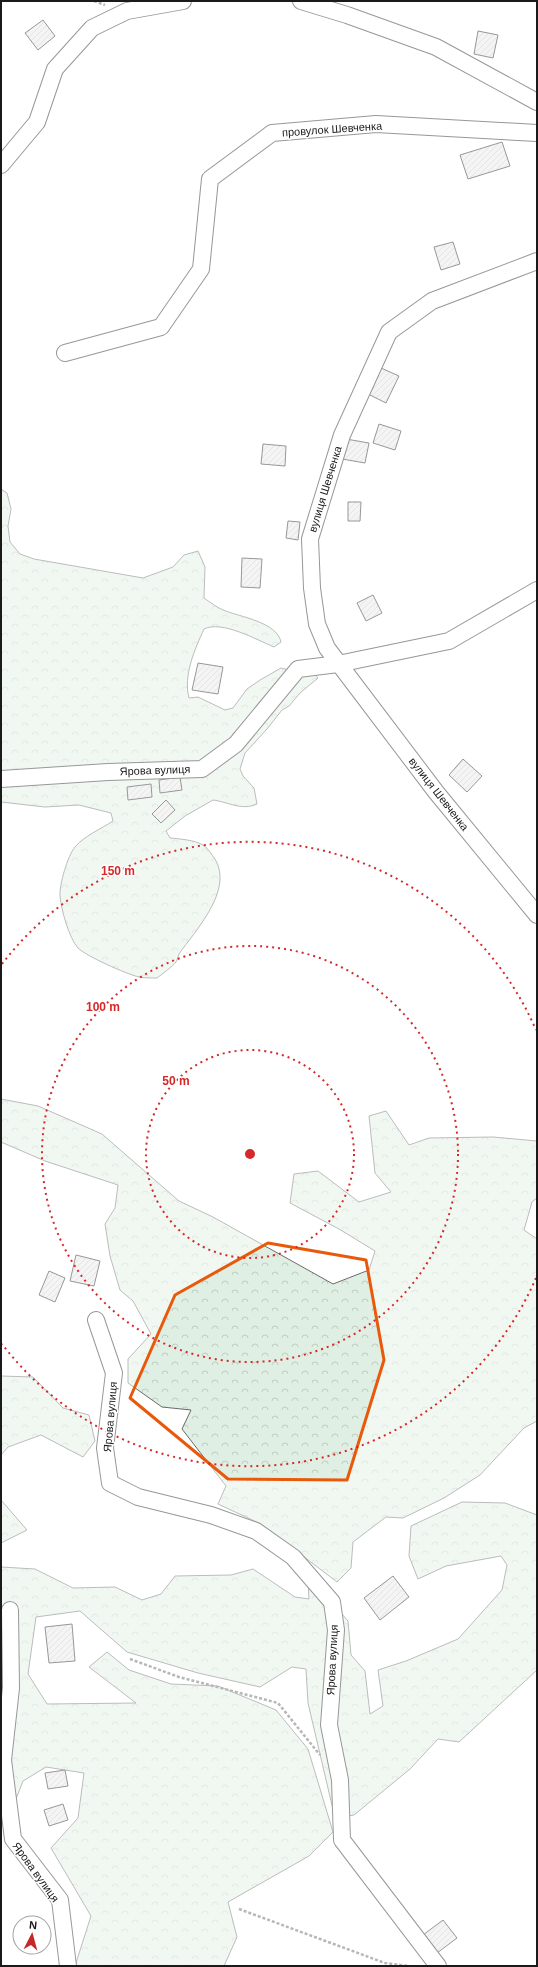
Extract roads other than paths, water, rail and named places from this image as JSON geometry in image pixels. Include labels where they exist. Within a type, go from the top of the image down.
[{"type":"street","points":[[1,165],[37,122],[55,69],[92,28],[127,11],[183,1]]},
{"type":"street","points":[[302,1],[347,15],[436,47],[537,102]]},
{"type":"street","points":[[337,1],[347,15]]},
{"type":"street","name":"провулок Шевченка","points":[[65,353],[161,327],[201,269],[210,179],[272,134],[376,124],[537,133]]},
{"type":"street","name":"вулиця Шевченка","points":[[537,261],[432,301],[389,332],[342,435],[310,539],[312,588],[317,624],[327,648],[436,792],[537,915]]},
{"type":"street","name":"Ярова вулиця","points":[[1,779],[108,772],[202,769],[236,744],[298,669],[338,664],[448,641],[537,590]]},
{"type":"street","name":"Ярова вулиця","points":[[96,1320],[114,1372],[104,1448],[110,1483],[138,1497],[211,1515],[256,1531],[293,1557],[332,1602],[336,1630],[329,1725],[340,1780],[342,1840],[438,1966]]},
{"type":"street","name":"Ярова вулиця","points":[[10,1610],[11,1688],[3,1760],[12,1839],[60,1900],[68,1966]]}]
